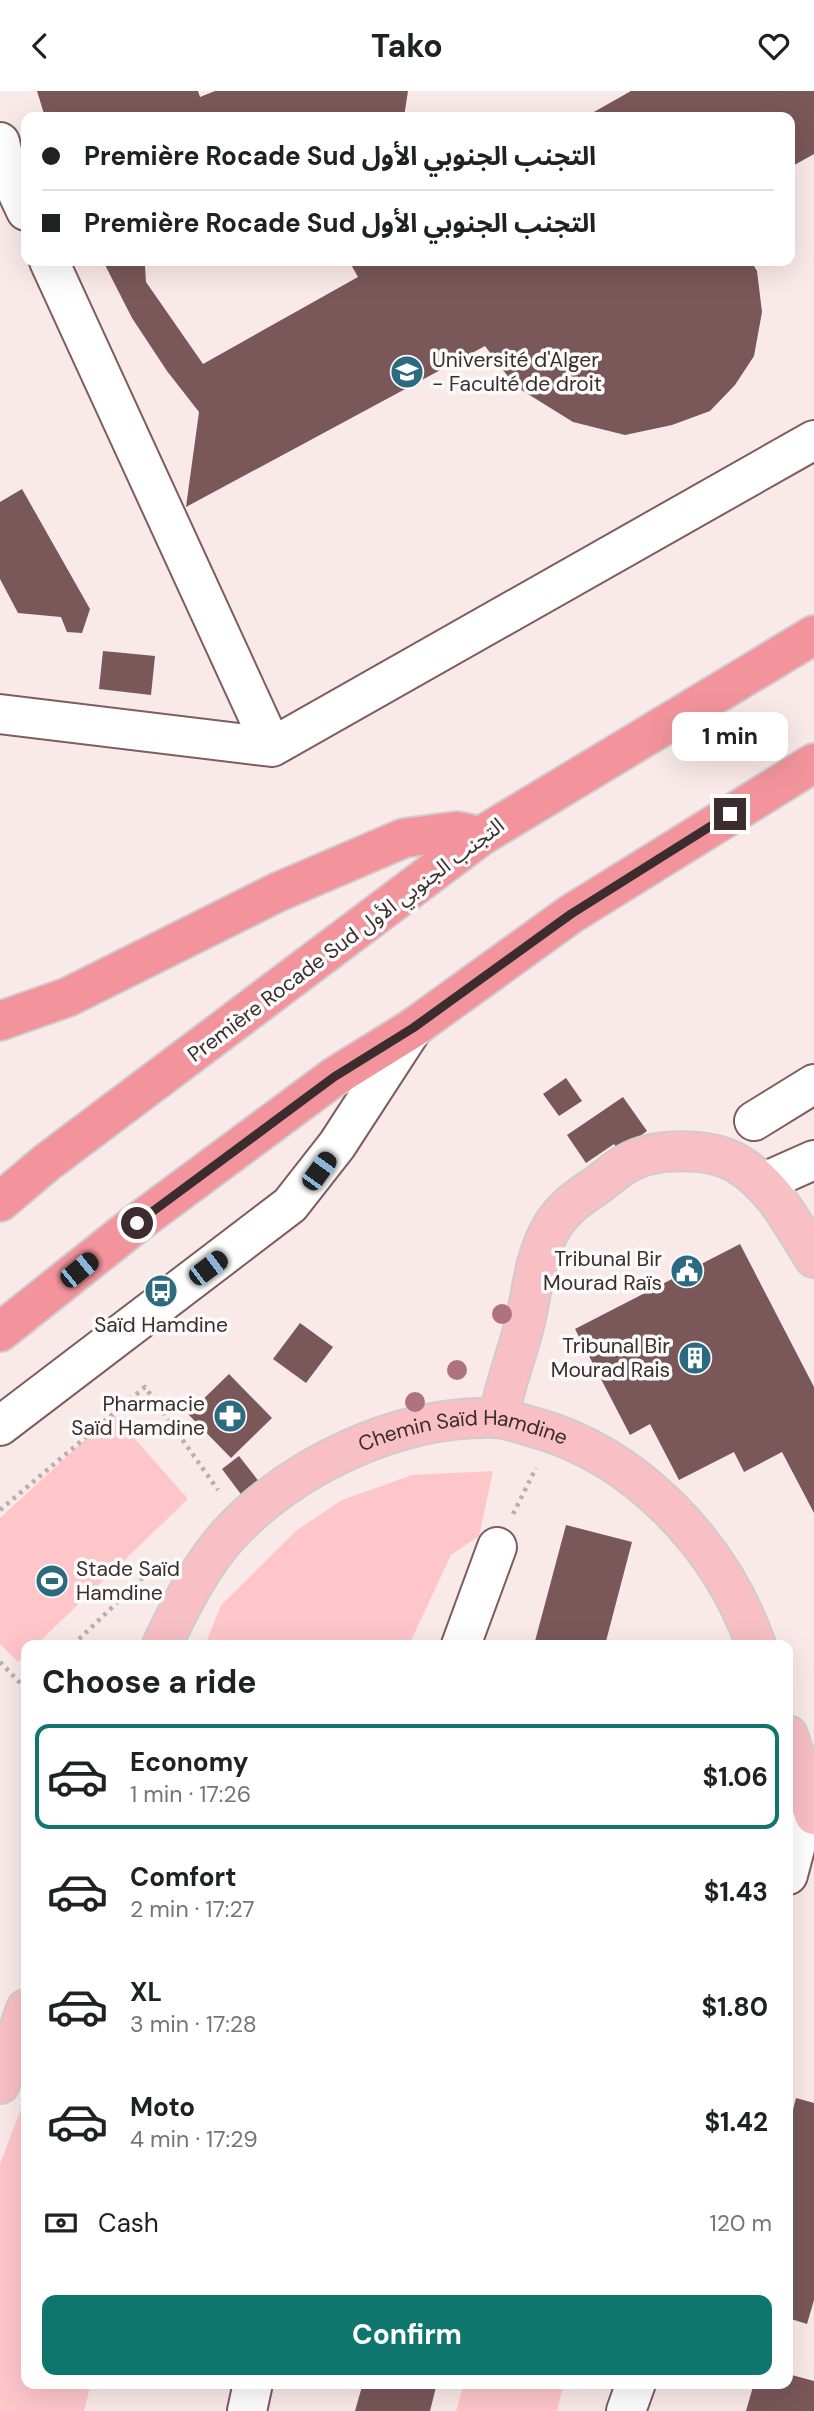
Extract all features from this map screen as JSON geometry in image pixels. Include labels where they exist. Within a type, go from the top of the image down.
[{"type":"highway","name":"Première Rocade Sud التجنب الجنوبي الأول","points":[[0,1202],[46,1163],[481,836],[814,635]]},
{"type":"highway","points":[[0,1332],[137,1223],[323,1085],[413,1028],[571,914],[814,763]]},
{"type":"highway","points":[[0,1021],[68,997],[278,892],[404,838],[457,831],[481,836]]},
{"type":"main road","points":[[499,1418],[504,1383],[528,1308],[534,1265],[554,1224],[575,1200],[627,1163],[671,1150],[736,1162],[762,1183],[783,1207],[814,1258]]},
{"type":"main road","name":"Chemin Saïd Hamdine","points":[[165,1640],[205,1567],[230,1532],[281,1490],[324,1461],[426,1424],[499,1418],[554,1433],[613,1462],[666,1504],[701,1542],[727,1585],[754,1640]]},
{"type":"main road","points":[[793,1750],[811,1805]]},
{"type":"main road","points":[[0,2084],[21,2023]]},
{"type":"street","points":[[0,142],[6,168],[21,201]]},
{"type":"street","points":[[51,266],[272,747]]},
{"type":"street","points":[[0,714],[272,747],[814,440]]},
{"type":"street","points":[[0,1426],[290,1205],[337,1145],[413,1028]]},
{"type":"street","points":[[754,1121],[814,1084]]},
{"type":"street","points":[[762,1183],[814,1160]]},
{"type":"street","points":[[463,1640],[497,1547]]},
{"type":"street","points":[[793,1860],[811,1805]]},
{"type":"street","points":[[247,2411],[252,2389]]},
{"type":"street","points":[[626,2411],[634,2389]]},
{"type":"path","points":[[0,1510],[145,1387],[221,1493]]},
{"type":"path","points":[[497,1547],[554,1433]]},
{"type":"path","points":[[78,1640],[162,1560]]},
{"type":"path","points":[[0,1662],[21,1684]]},
{"type":"shaded area","name":"Stade Saïd Hamdine","points":[[113,1414],[188,1499],[41,1640],[21,1640],[21,1659],[18,1662],[0,1644],[0,1518]]},
{"type":"shaded area","points":[[493,1471],[479,1536],[451,1555],[411,1640],[207,1640],[221,1605],[297,1530],[342,1500],[412,1475]]},
{"type":"shaded area","points":[[21,2109],[21,2389],[90,2389],[84,2411],[0,2411],[0,2164]]},
{"type":"shaded area","points":[[463,2389],[562,2389],[557,2411],[456,2411]]},
{"type":"building","points":[[37,91],[198,91],[200,97],[215,91],[408,91],[405,112],[43,112]]},
{"type":"building","points":[[631,91],[814,91],[814,154],[795,165],[795,112],[594,112]]},
{"type":"building","points":[[106,266],[145,266],[146,282],[203,364],[358,277],[352,266],[754,266],[762,312],[754,356],[735,385],[710,411],[672,425],[625,435],[573,422],[515,386],[485,346],[186,507],[199,412],[167,371],[132,318]]},
{"type":"building","points":[[22,489],[90,609],[82,633],[67,632],[61,617],[18,613],[0,579],[0,502]]},
{"type":"building","points":[[103,651],[155,656],[151,695],[99,689]]},
{"type":"building","points":[[566,1078],[582,1101],[559,1116],[543,1094]]},
{"type":"building","points":[[623,1097],[647,1131],[619,1151],[614,1144],[586,1163],[567,1135]]},
{"type":"building","name":"Tribunal Bir Mourad Rais","points":[[740,1244],[814,1387],[814,1513],[782,1452],[744,1472],[734,1452],[679,1480],[650,1424],[630,1435],[575,1329]]},
{"type":"building","points":[[300,1323],[333,1347],[306,1383],[273,1359]]},
{"type":"building","name":"Pharmacie Saïd Hamdine","points":[[229,1374],[272,1418],[231,1458],[188,1414]]},
{"type":"building","points":[[239,1456],[264,1488],[246,1501],[222,1469]]},
{"type":"building","points":[[566,1525],[632,1542],[606,1640],[535,1640]]},
{"type":"building","points":[[796,2098],[814,2103],[814,2300],[807,2324],[793,2320],[793,2110]]},
{"type":"building","points":[[793,2375],[814,2381],[814,2411],[746,2411],[752,2389],[793,2389]]},
{"type":"building","points":[[361,2389],[436,2389],[430,2411],[355,2411]]},
{"type":"place","name":"Université d'Alger - Faculté de droit","points":[[407,372]]},
{"type":"place","name":"Tribunal Bir Mourad Raïs","points":[[687,1271]]},
{"type":"place","name":"Saïd Hamdine","points":[[161,1291]]},
{"type":"place","name":"Tribunal Bir Mourad Rais","points":[[695,1358]]},
{"type":"place","name":"Pharmacie Saïd Hamdine","points":[[230,1416]]},
{"type":"place","name":"Stade Saïd Hamdine","points":[[52,1581]]},
{"type":"route","points":[[137,1223],[334,1077],[413,1028],[571,914],[730,814]]}]
